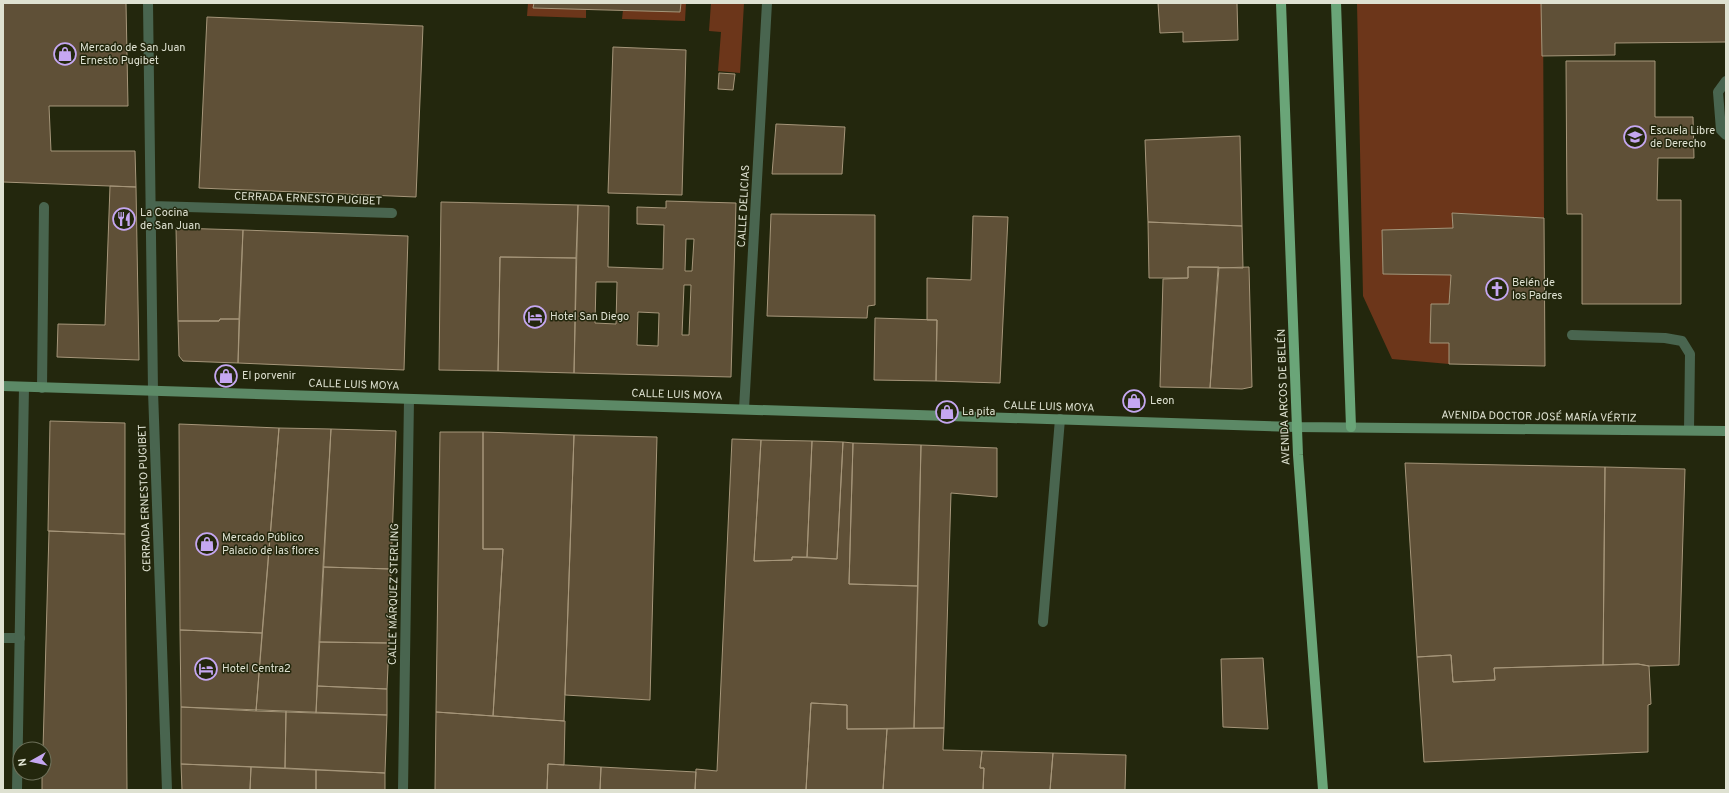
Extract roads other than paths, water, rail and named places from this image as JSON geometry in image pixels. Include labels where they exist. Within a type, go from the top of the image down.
[{"type":"main road","name":"AVENIDA ARCOS DE BELÉN","points":[[1281,3],[1296,426],[1323,790]]},
{"type":"main road","points":[[1336,3],[1351,427]]},
{"type":"street","name":"CERRADA ERNESTO PUGIBET","points":[[148,3],[152,206],[153,391],[167,790]]},
{"type":"street","name":"CALLE DELICIAS","points":[[744,409],[767,3]]},
{"type":"street","points":[[1726,81],[1718,92],[1721,130],[1726,136]]},
{"type":"street","name":"CERRADA ERNESTO PUGIBET","points":[[152,206],[392,213]]},
{"type":"street","points":[[42,388],[44,207]]},
{"type":"street","points":[[1572,336],[1665,338],[1682,342],[1690,354],[1689,430]]},
{"type":"street","name":"CALLE LUIS MOYA","points":[[3,386],[1351,427]]},
{"type":"street","points":[[17,790],[24,387]]},
{"type":"street","name":"CALLE MÁRQUEZ STERLING","points":[[403,790],[409,399]]},
{"type":"street","points":[[1043,622],[1060,419]]},
{"type":"street","name":"AVENIDA DOCTOR JOSÉ MARÍA VÉRTIZ","points":[[1351,427],[1726,431]]},
{"type":"street","points":[[3,638],[20,638]]},
{"type":"place","name":"Mercado de San Juan Ernesto Pugibet","points":[[65,54]]},
{"type":"place","name":"Escuela Libre de Derecho","points":[[1635,137]]},
{"type":"place","name":"La Cocina de San Juan","points":[[124,219]]},
{"type":"place","name":"Belén de los Padres","points":[[1497,289]]},
{"type":"place","name":"Hotel San Diego","points":[[535,317]]},
{"type":"place","name":"El porvenir","points":[[226,376]]},
{"type":"place","name":"Leon","points":[[1134,401]]},
{"type":"place","name":"La pita","points":[[947,412]]},
{"type":"place","name":"Mercado Público Palacio de las flores","points":[[207,544]]},
{"type":"place","name":"Hotel Centra2","points":[[206,669]]}]
